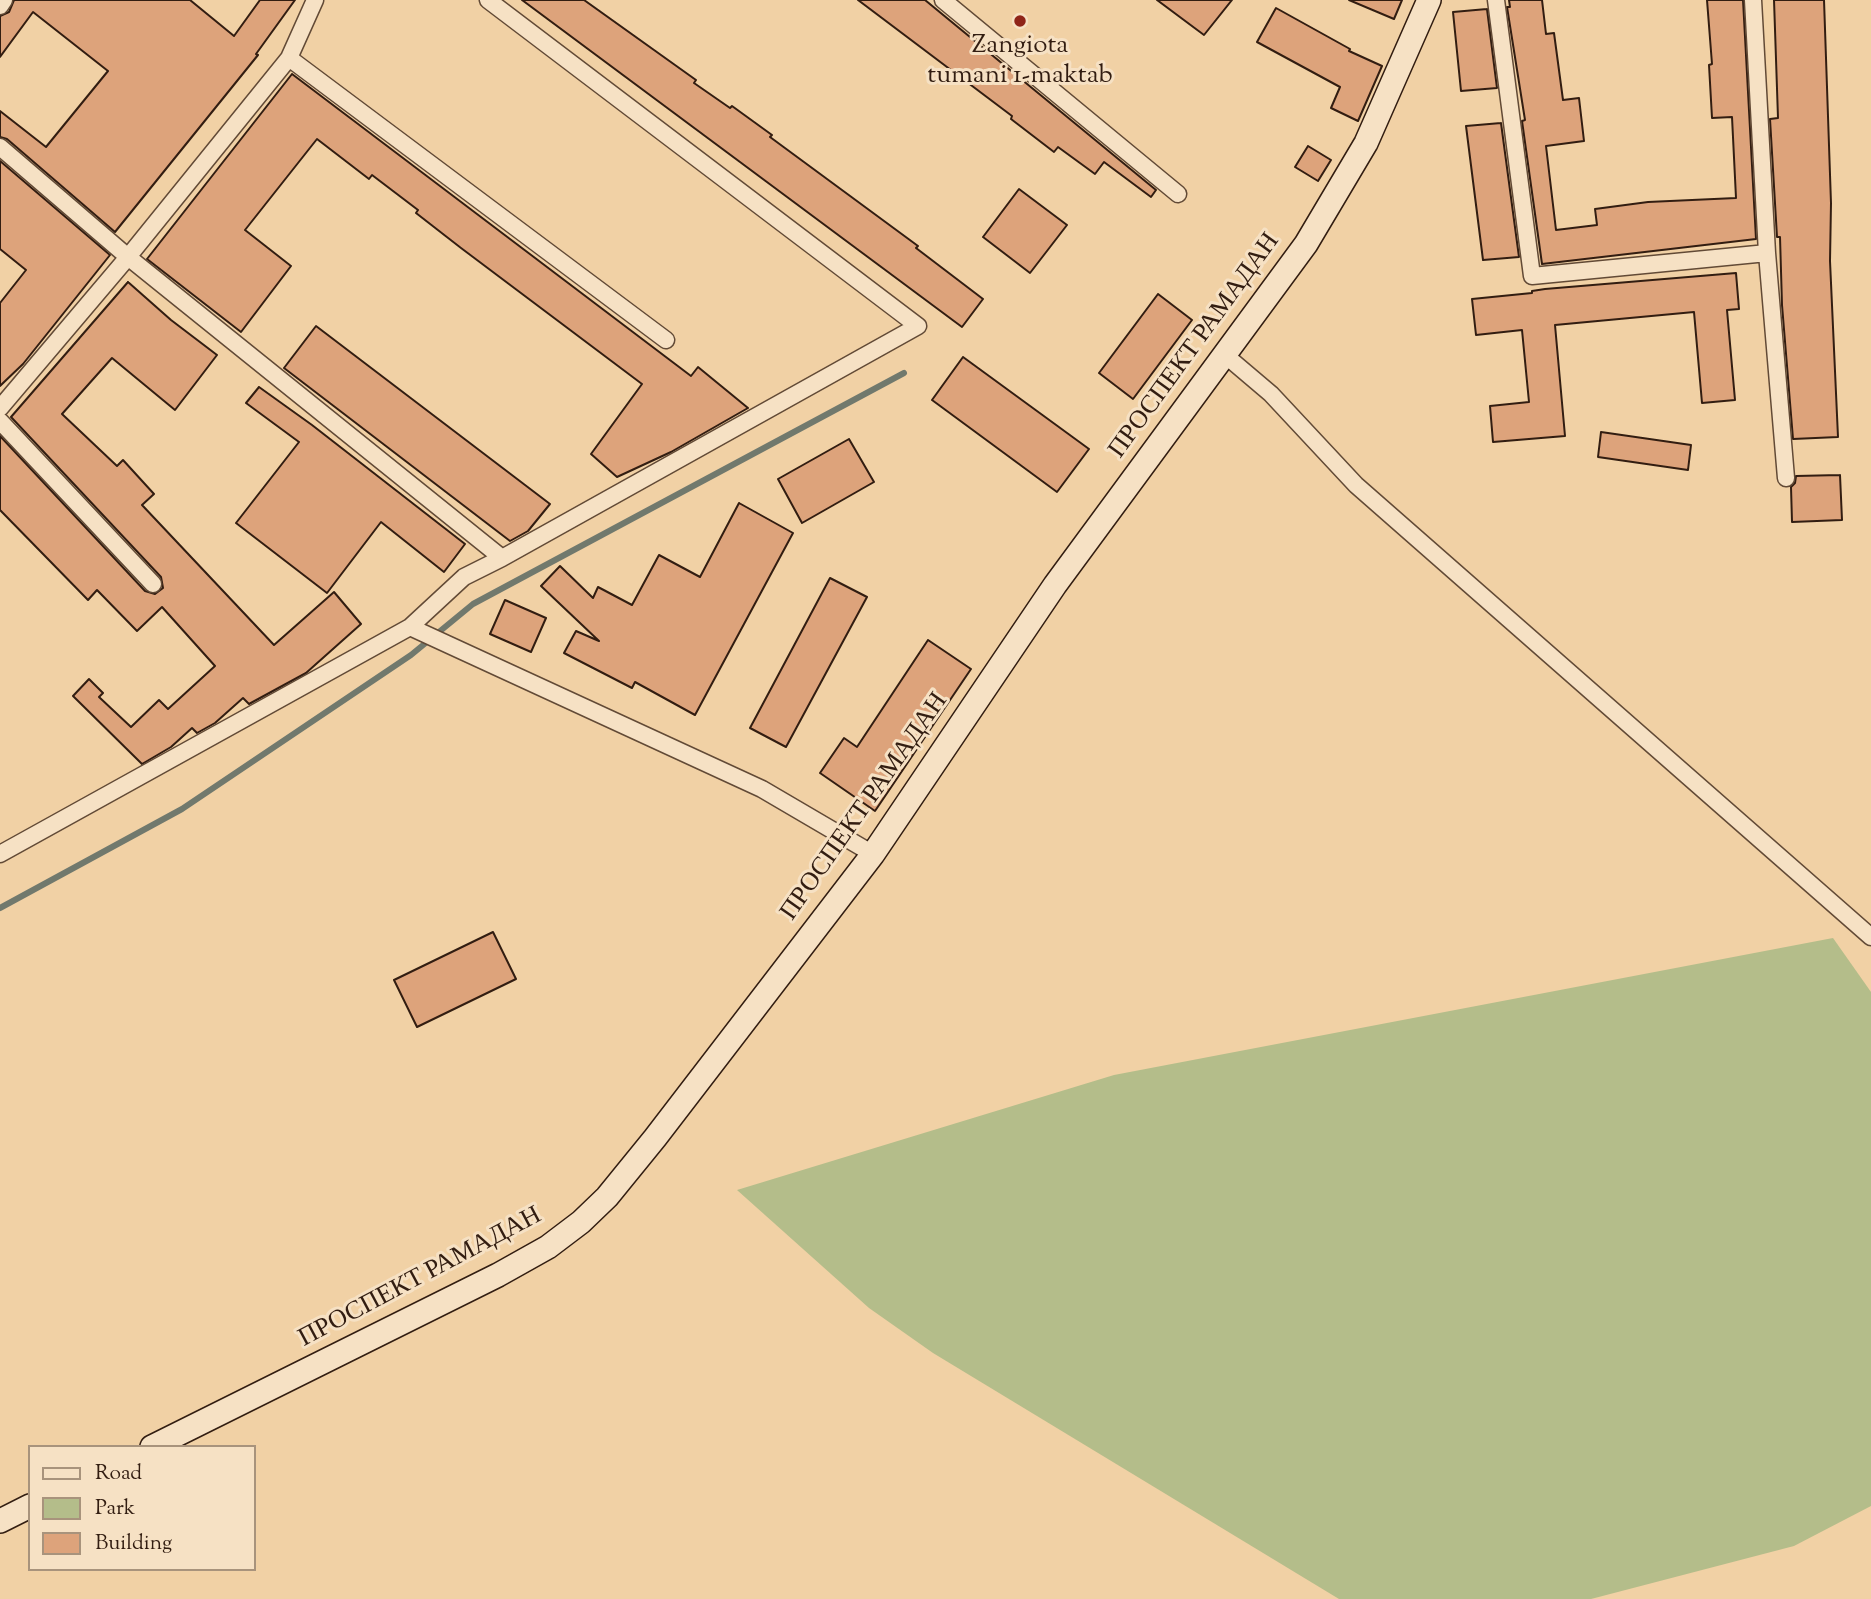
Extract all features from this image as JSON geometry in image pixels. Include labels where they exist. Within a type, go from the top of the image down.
[{"type":"main road","name":"ПРОСПЕКТ РАМАДАН","points":[[156,1445],[463,1294],[548,1247],[581,1222],[607,1196],[655,1138],[873,854],[1055,584],[1306,244],[1366,143],[1429,0]]},
{"type":"main road","points":[[0,1521],[28,1507]]},
{"type":"street","points":[[0,6],[4,0]]},
{"type":"street","points":[[0,408],[128,257],[289,58],[315,0]]},
{"type":"street","points":[[0,854],[418,631],[464,576],[502,558],[918,326],[488,0]]},
{"type":"street","points":[[943,0],[1178,194]]},
{"type":"street","points":[[1496,0],[1532,276],[1767,253]]},
{"type":"street","points":[[1753,0],[1767,253],[1786,478]]},
{"type":"street","points":[[289,58],[666,341]]},
{"type":"street","points":[[0,147],[128,257],[502,558]]},
{"type":"street","points":[[1224,355],[1271,394],[1356,485],[1871,937]]},
{"type":"street","points":[[0,421],[153,584]]},
{"type":"street","points":[[418,631],[762,789],[873,854]]},
{"type":"green space","points":[[1833,938],[1871,992],[1871,1506],[1794,1546],[1591,1599],[1339,1599],[933,1353],[869,1308],[737,1190],[1114,1075]]},
{"type":"building","points":[[14,0],[190,0],[234,36],[260,0],[295,0],[256,54],[258,55],[115,232],[7,139],[0,137],[0,111],[46,147],[108,71],[33,12],[0,57],[0,16],[9,12]]},
{"type":"building","points":[[522,0],[584,0],[696,80],[694,83],[772,135],[770,137],[918,246],[916,248],[983,299],[962,327]]},
{"type":"building","points":[[858,0],[925,0],[1156,190],[1151,197],[1104,162],[1095,174],[1058,147],[1054,152],[1011,119],[1012,116]]},
{"type":"building","points":[[1157,0],[1232,0],[1204,35]]},
{"type":"building","points":[[1349,0],[1402,0],[1394,19]]},
{"type":"building","points":[[1509,0],[1542,0],[1546,34],[1554,33],[1563,100],[1579,98],[1584,141],[1546,146],[1556,230],[1597,225],[1595,209],[1648,202],[1736,198],[1732,117],[1712,118],[1709,65],[1712,64],[1707,0],[1743,0],[1756,239],[1542,264],[1522,121],[1525,120],[1507,7],[1510,7]]},
{"type":"building","points":[[1774,0],[1824,0],[1831,203],[1830,261],[1838,437],[1793,439],[1770,119],[1778,118]]},
{"type":"building","points":[[1276,8],[1350,49],[1349,51],[1382,66],[1358,121],[1331,108],[1340,87],[1257,42]]},
{"type":"building","points":[[1487,9],[1497,88],[1461,91],[1453,12]]},
{"type":"building","points":[[292,74],[691,376],[698,367],[748,408],[671,452],[617,477],[591,454],[642,384],[461,248],[416,213],[418,210],[372,175],[369,179],[317,139],[245,230],[291,266],[241,332],[147,259]]},
{"type":"building","points":[[1501,123],[1519,257],[1483,260],[1466,126]]},
{"type":"building","points":[[1308,146],[1331,160],[1318,181],[1295,167]]},
{"type":"building","points":[[0,161],[110,255],[23,364],[0,386],[0,303],[26,270],[0,249]]},
{"type":"building","points":[[1019,189],[1067,225],[1030,273],[983,237]]},
{"type":"building","points":[[1736,273],[1739,309],[1727,310],[1735,400],[1702,403],[1694,312],[1555,325],[1565,436],[1493,442],[1490,406],[1529,402],[1522,330],[1476,335],[1472,299],[1532,293],[1545,289]]},
{"type":"building","points":[[128,282],[171,320],[217,355],[175,410],[112,358],[62,414],[117,466],[123,460],[154,494],[142,505],[274,645],[334,592],[361,624],[306,673],[249,704],[243,698],[215,723],[197,733],[192,728],[171,747],[142,764],[73,696],[89,679],[103,693],[99,697],[131,727],[159,700],[168,709],[215,666],[162,607],[137,631],[97,590],[88,600],[0,510],[0,436],[145,591],[155,594],[163,588],[161,577],[11,417]]},
{"type":"building","points":[[1158,294],[1192,320],[1133,399],[1099,373]]},
{"type":"building","points":[[316,326],[550,504],[528,531],[510,541],[284,368]]},
{"type":"building","points":[[963,357],[1089,449],[1057,492],[932,400]]},
{"type":"building","points":[[259,387],[465,544],[444,572],[381,522],[327,593],[236,523],[299,442],[246,403]]},
{"type":"building","points":[[1601,432],[1691,445],[1688,470],[1598,457]]},
{"type":"building","points":[[849,439],[874,482],[802,523],[778,479]]},
{"type":"building","points":[[1840,475],[1842,520],[1792,522],[1791,487],[1796,476]]},
{"type":"building","points":[[739,503],[793,533],[695,715],[635,682],[632,688],[564,653],[576,631],[599,641],[541,586],[560,566],[593,598],[598,587],[632,605],[659,555],[700,577]]},
{"type":"building","points":[[830,578],[867,597],[786,747],[750,728]]},
{"type":"building","points":[[505,600],[546,618],[531,652],[490,634]]},
{"type":"building","points":[[928,640],[971,669],[875,811],[820,773],[844,738],[857,747]]},
{"type":"building","points":[[493,932],[516,979],[417,1027],[394,980]]},
{"type":"waterway","points":[[0,908],[182,809],[411,655],[473,604],[904,373]]},
{"type":"place","name":"Zangiota tumani 1-maktab","points":[[1020,21]]}]
